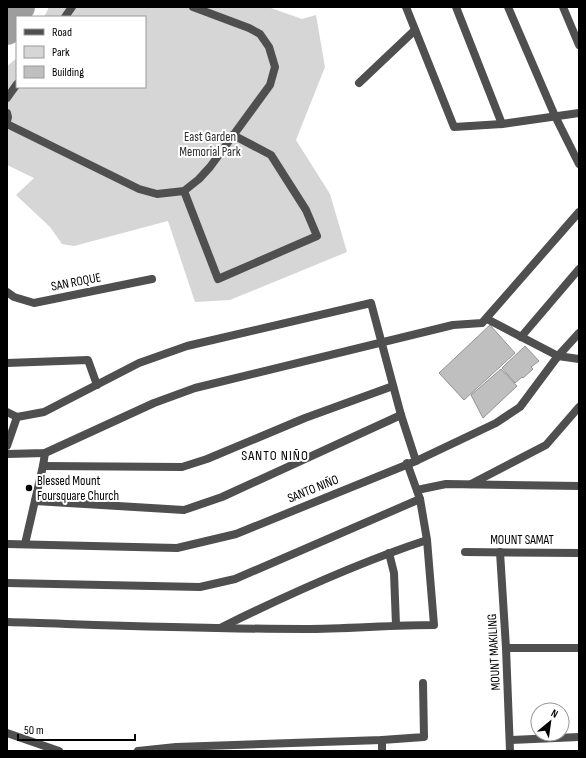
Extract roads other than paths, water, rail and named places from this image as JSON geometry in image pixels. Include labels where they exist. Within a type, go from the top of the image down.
[{"type":"street","points":[[66,16],[72,7]]},
{"type":"street","points":[[7,124],[140,189],[157,194],[184,191],[199,179],[210,167],[270,85],[275,67],[269,47],[260,34],[249,28],[193,7]]},
{"type":"street","points":[[406,7],[454,127],[502,124],[579,113]]},
{"type":"street","points":[[456,7],[502,124]]},
{"type":"street","points":[[508,7],[555,116],[579,164]]},
{"type":"street","points":[[563,7],[579,45]]},
{"type":"street","points":[[359,83],[415,30]]},
{"type":"street","points":[[7,98],[16,85]]},
{"type":"street","points":[[7,113],[7,121]]},
{"type":"street","points":[[184,191],[218,279],[317,236],[306,210],[271,155],[233,135]]},
{"type":"street","points":[[7,454],[45,453],[154,403],[195,388],[453,325],[482,323],[579,212]]},
{"type":"street","points":[[521,337],[579,269]]},
{"type":"street","name":"SAN ROQUE","points":[[7,292],[14,298],[34,303],[152,279]]},
{"type":"street","points":[[7,412],[17,417],[44,412],[139,363],[187,346],[371,303],[393,386],[420,499],[427,540],[434,625],[305,629],[203,628],[7,622]]},
{"type":"street","points":[[487,319],[558,356],[579,359]]},
{"type":"street","name":"SANTO NIÑO","points":[[7,544],[177,548],[236,534],[411,462],[496,423],[520,406],[558,356],[579,333]]},
{"type":"street","points":[[7,363],[88,360],[97,385]]},
{"type":"street","points":[[43,466],[182,467],[207,460],[305,418],[393,386]]},
{"type":"street","points":[[470,484],[546,445],[579,407]]},
{"type":"street","points":[[35,501],[184,510],[222,497],[400,415]]},
{"type":"street","points":[[7,446],[17,417]]},
{"type":"street","points":[[25,544],[45,453]]},
{"type":"street","points":[[417,490],[446,484],[579,486]]},
{"type":"street","points":[[7,583],[200,587],[235,579],[420,499]]},
{"type":"street","points":[[221,627],[269,604],[389,553],[427,540]]},
{"type":"street","name":"MOUNT SAMAT","points":[[465,552],[579,553]]},
{"type":"street","name":"MOUNT MAKILING","points":[[500,552],[511,740],[510,751]]},
{"type":"street","points":[[389,553],[394,573],[396,625]]},
{"type":"street","points":[[506,648],[579,648]]},
{"type":"street","points":[[138,751],[176,747],[382,740],[424,737],[424,683]]},
{"type":"street","points":[[7,733],[59,751]]},
{"type":"street","points":[[511,740],[579,737]]},
{"type":"street","points":[[382,740],[382,751]]},
{"type":"waterway","points":[[7,31],[21,7]]},
{"type":"place","name":"Blessed Mount Foursquare Church","points":[[29,488]]},
{"type":"district","name":"SANTO NIÑO","points":[[275,455]]},
{"type":"park label","name":"East Garden Memorial Park","points":[[210,144]]}]
